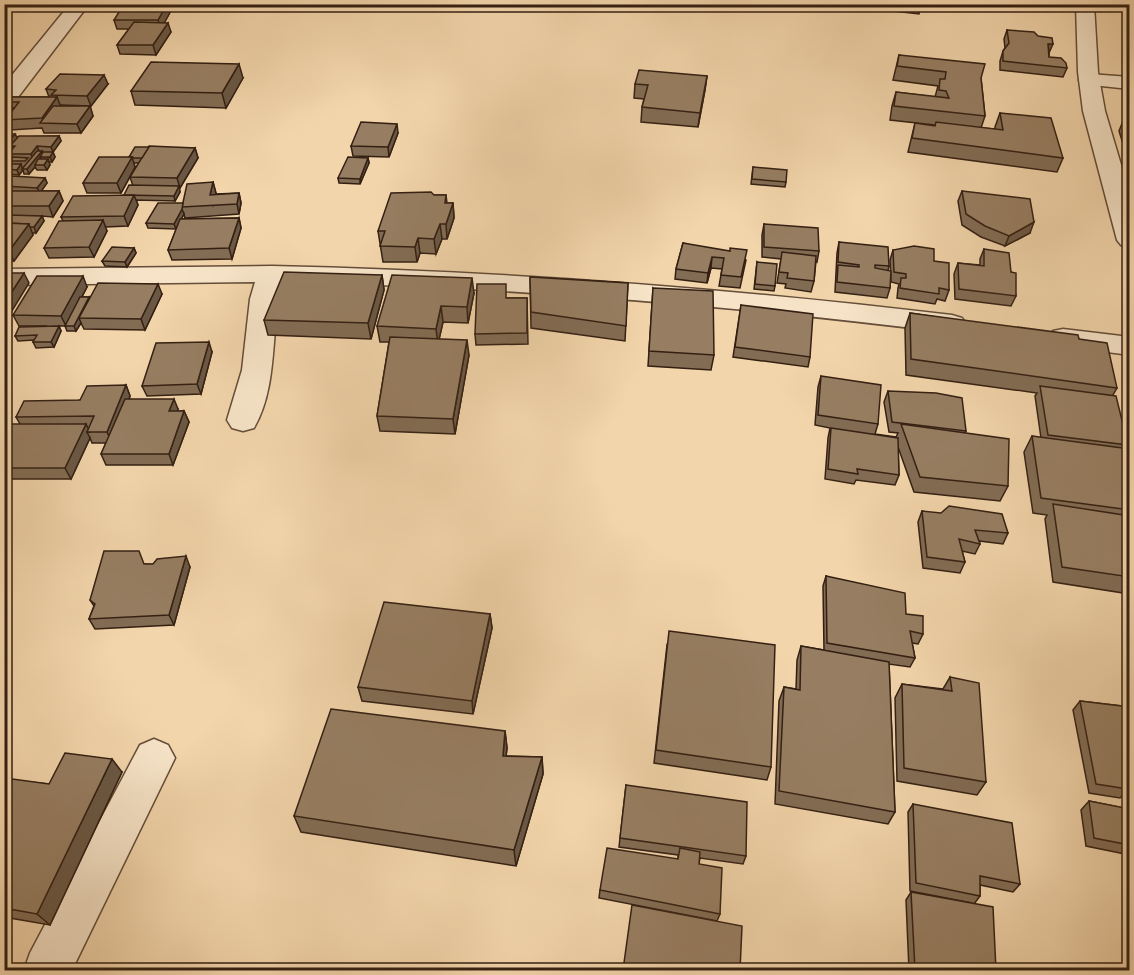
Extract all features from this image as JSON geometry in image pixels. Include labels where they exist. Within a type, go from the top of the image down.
[{"type":"street","points":[[4,100],[80,4]]},
{"type":"street","points":[[1085,4],[1089,80],[1101,139],[1130,240]]},
{"type":"street","points":[[1089,80],[1130,83]]},
{"type":"street","points":[[243,420],[257,370],[264,300],[271,274]]},
{"type":"street","points":[[4,277],[271,274],[597,288],[739,299],[978,327]]},
{"type":"street","points":[[1036,334],[1130,346]]},
{"type":"street","points":[[47,970],[154,758]]},
{"type":"building","points":[[124,4],[167,4],[158,20],[114,20]]},
{"type":"building","points":[[886,4],[921,4],[920,9],[886,6]]},
{"type":"building","points":[[134,22],[168,23],[153,45],[117,45]]},
{"type":"building","points":[[1007,30],[1034,32],[1038,36],[1052,38],[1053,44],[1048,44],[1049,57],[1061,58],[1067,68],[1003,61],[1003,51],[1009,43]]},
{"type":"building","points":[[899,55],[985,64],[981,78],[985,116],[894,106],[896,92],[949,98],[946,91],[939,90],[940,79],[945,79],[946,72],[897,66]]},
{"type":"building","points":[[151,62],[239,64],[222,93],[131,91]]},
{"type":"building","points":[[639,70],[707,76],[700,113],[642,107],[648,85],[635,84]]},
{"type":"building","points":[[60,74],[104,75],[87,96],[51,95],[56,90],[46,89]]},
{"type":"building","points":[[4,97],[57,97],[42,118],[5,120],[19,102],[4,102]]},
{"type":"building","points":[[53,106],[90,106],[77,124],[40,123]]},
{"type":"building","points":[[11,108],[14,108],[4,125],[4,117]]},
{"type":"building","points":[[1000,113],[1051,118],[1063,158],[912,138],[915,123],[935,126],[936,122],[1003,130]]},
{"type":"building","points":[[1123,121],[1130,122],[1130,141]]},
{"type":"building","points":[[361,122],[397,124],[388,147],[351,146]]},
{"type":"building","points":[[4,133],[15,134],[4,146]]},
{"type":"building","points":[[19,136],[59,136],[51,147],[37,146],[31,154],[8,154],[15,146],[10,146]]},
{"type":"building","points":[[149,146],[195,148],[177,178],[130,177]]},
{"type":"building","points":[[135,147],[149,147],[142,158],[131,158],[129,157]]},
{"type":"building","points":[[37,151],[42,151],[27,169],[22,169]]},
{"type":"building","points":[[43,152],[53,152],[50,157],[40,157]]},
{"type":"building","points":[[13,157],[28,158],[25,161],[10,161]]},
{"type":"building","points":[[99,157],[132,157],[117,183],[83,183]]},
{"type":"building","points":[[348,157],[368,158],[360,179],[338,178]]},
{"type":"building","points":[[38,159],[48,159],[44,165],[35,165]]},
{"type":"building","points":[[7,164],[21,164],[17,170],[4,169]]},
{"type":"building","points":[[753,167],[787,170],[786,182],[752,179]]},
{"type":"building","points":[[11,176],[45,178],[37,188],[4,186]]},
{"type":"building","points":[[213,182],[210,195],[239,193],[237,204],[182,207],[187,184]]},
{"type":"building","points":[[129,185],[179,186],[174,196],[124,195]]},
{"type":"building","points":[[7,191],[59,191],[49,206],[4,206],[4,194]]},
{"type":"building","points":[[962,191],[1030,199],[1034,222],[1009,236],[985,226],[966,214]]},
{"type":"building","points":[[431,192],[434,195],[446,195],[445,203],[453,203],[446,224],[440,224],[434,239],[418,238],[415,247],[380,246],[385,231],[378,231],[391,193]]},
{"type":"building","points":[[134,195],[124,216],[61,217],[73,196]]},
{"type":"building","points":[[158,203],[183,203],[174,224],[146,223]]},
{"type":"building","points":[[9,215],[42,216],[34,227],[30,227],[29,224],[4,223]]},
{"type":"building","points":[[239,218],[229,248],[168,250],[180,219]]},
{"type":"building","points":[[103,220],[89,247],[44,248],[59,221]]},
{"type":"building","points":[[4,223],[29,224],[9,251],[4,251]]},
{"type":"building","points":[[764,224],[818,228],[819,251],[764,247]]},
{"type":"building","points":[[839,242],[888,247],[889,266],[875,265],[875,268],[891,271],[890,288],[837,282],[838,265],[859,267],[859,265],[838,262]]},
{"type":"building","points":[[683,243],[730,251],[730,248],[747,250],[741,277],[721,275],[724,258],[712,257],[708,273],[676,269]]},
{"type":"building","points":[[914,246],[934,249],[934,261],[949,263],[949,290],[939,288],[939,294],[900,288],[901,278],[906,278],[906,274],[894,272],[893,250]]},
{"type":"building","points":[[112,247],[134,248],[125,262],[102,261]]},
{"type":"building","points":[[984,249],[1009,253],[1011,272],[1016,273],[1016,296],[959,289],[958,263],[984,266]]},
{"type":"building","points":[[782,252],[816,256],[814,281],[787,278],[788,273],[779,272]]},
{"type":"building","points":[[757,262],[777,264],[775,286],[755,284]]},
{"type":"building","points":[[284,272],[382,275],[368,323],[264,320]]},
{"type":"building","points":[[24,273],[4,304],[4,274]]},
{"type":"building","points":[[392,275],[472,278],[467,307],[441,306],[436,329],[377,326]]},
{"type":"building","points":[[37,276],[83,276],[61,316],[13,315]]},
{"type":"building","points":[[530,277],[628,283],[626,326],[531,312]]},
{"type":"building","points":[[98,283],[158,284],[141,319],[79,318]]},
{"type":"building","points":[[477,284],[506,284],[506,298],[527,298],[527,333],[475,334]]},
{"type":"building","points":[[653,288],[713,291],[714,355],[649,351]]},
{"type":"building","points":[[80,297],[89,297],[74,326],[65,326]]},
{"type":"building","points":[[741,305],[813,314],[810,357],[735,347]]},
{"type":"building","points":[[910,313],[1078,335],[1079,339],[1107,343],[1117,388],[911,359]]},
{"type":"building","points":[[59,326],[51,342],[33,342],[37,335],[15,336],[19,327]]},
{"type":"building","points":[[390,337],[467,340],[453,419],[377,416]]},
{"type":"building","points":[[209,342],[197,384],[142,386],[156,343]]},
{"type":"building","points":[[821,376],[881,385],[878,424],[818,415]]},
{"type":"building","points":[[126,385],[107,432],[87,432],[94,416],[16,417],[24,401],[80,400],[87,386]]},
{"type":"building","points":[[1040,386],[1116,396],[1128,445],[1048,435]]},
{"type":"building","points":[[888,391],[936,393],[962,398],[966,431],[892,422]]},
{"type":"building","points":[[125,399],[174,399],[169,411],[184,411],[169,454],[101,454]]},
{"type":"building","points":[[9,424],[86,424],[65,468],[4,468],[4,432]]},
{"type":"building","points":[[901,424],[1009,439],[1008,486],[920,477]]},
{"type":"building","points":[[831,428],[898,438],[899,475],[857,469],[858,474],[828,469]]},
{"type":"building","points":[[1032,436],[1130,449],[1130,510],[1041,498]]},
{"type":"building","points":[[1053,504],[1130,516],[1130,577],[1062,567]]},
{"type":"building","points":[[949,506],[1002,514],[1008,533],[975,530],[980,544],[959,539],[965,562],[927,557],[922,511],[941,513]]},
{"type":"building","points":[[104,551],[139,551],[144,564],[153,564],[157,559],[186,556],[169,615],[89,619],[95,604],[90,600]]},
{"type":"building","points":[[826,576],[905,593],[906,614],[923,616],[923,634],[910,631],[915,658],[827,643]]},
{"type":"building","points":[[384,602],[490,614],[472,701],[358,687]]},
{"type":"building","points":[[669,631],[775,645],[771,767],[656,750]]},
{"type":"building","points":[[801,646],[889,662],[895,812],[779,791],[784,687],[800,690]]},
{"type":"building","points":[[950,677],[979,683],[986,782],[904,768],[902,684],[952,691]]},
{"type":"building","points":[[1080,701],[1130,707],[1130,773],[1123,772],[1128,789],[1096,784]]},
{"type":"building","points":[[331,709],[505,731],[503,756],[542,757],[514,850],[294,816]]},
{"type":"building","points":[[65,753],[112,759],[37,914],[4,908],[4,779],[49,784]]},
{"type":"building","points":[[626,785],[747,802],[746,856],[620,838]]},
{"type":"building","points":[[1089,801],[1130,809],[1130,845],[1094,838]]},
{"type":"building","points":[[913,804],[1012,823],[1020,884],[980,876],[980,896],[916,883]]},
{"type":"building","points":[[607,848],[678,859],[680,848],[700,852],[699,864],[722,868],[720,914],[600,890]]},
{"type":"building","points":[[911,892],[993,907],[996,970],[915,970]]},
{"type":"building","points":[[632,905],[742,926],[740,970],[623,970]]}]
